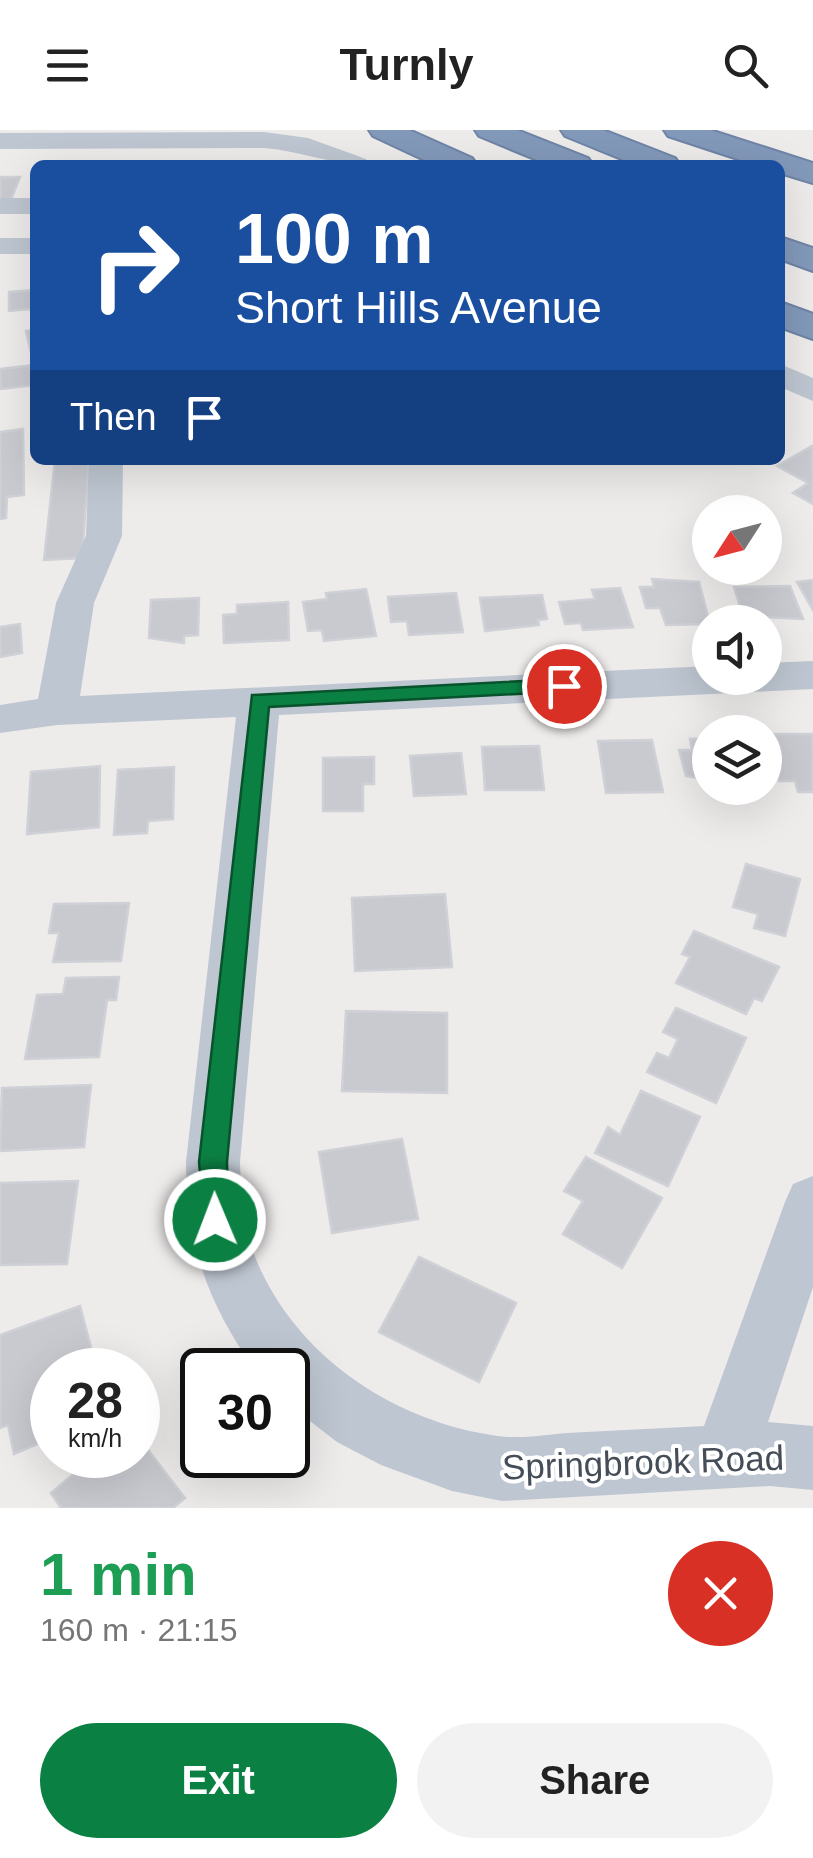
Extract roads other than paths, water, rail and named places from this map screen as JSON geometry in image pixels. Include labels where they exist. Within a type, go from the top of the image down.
[{"type":"highway","points":[[384,130],[449,160]]},
{"type":"highway","points":[[490,130],[564,160]]},
{"type":"highway","points":[[576,130],[651,160]]},
{"type":"highway","points":[[679,130],[772,160]]},
{"type":"highway","points":[[729,130],[813,159]]},
{"type":"highway","points":[[785,164],[813,173]]},
{"type":"highway","points":[[785,249],[813,260]]},
{"type":"highway","points":[[785,281],[813,292]]},
{"type":"highway","points":[[785,315],[813,328]]},
{"type":"street","points":[[0,141],[62,153],[264,140],[299,143],[346,160]]},
{"type":"street","points":[[0,162],[30,165]]},
{"type":"street","points":[[0,206],[30,206]]},
{"type":"street","points":[[0,246],[30,246]]},
{"type":"street","points":[[785,376],[813,390]]},
{"type":"street","points":[[58,711],[74,603],[104,536],[106,465]]},
{"type":"street","points":[[782,676],[813,675]]},
{"type":"street","points":[[0,719],[58,711],[692,681]]},
{"type":"street","name":"Springbrook Road","points":[[259,700],[213,1162],[215,1220],[231,1278],[262,1334],[282,1360],[334,1406],[396,1441],[465,1464],[502,1469],[726,1456],[813,1458]]},
{"type":"street","points":[[726,1456],[813,1202]]}]
